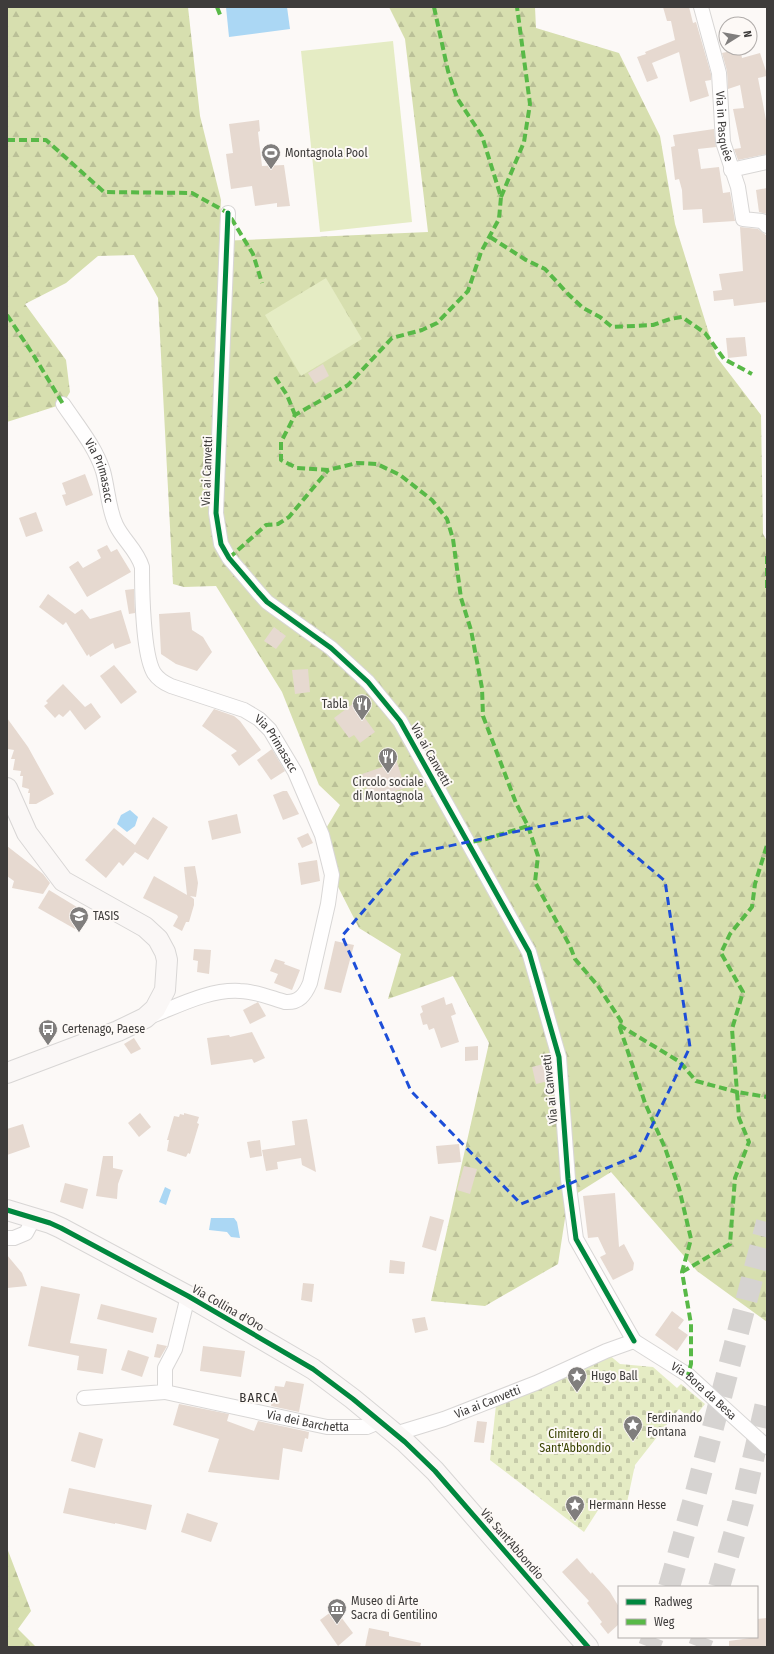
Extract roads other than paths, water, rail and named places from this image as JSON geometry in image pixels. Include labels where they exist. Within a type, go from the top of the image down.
[{"type":"street","name":"Via in Pasquée","points":[[701,7],[719,73],[723,142],[731,170],[738,187],[743,218],[762,221],[767,226]]},
{"type":"street","points":[[731,170],[767,162]]},
{"type":"street","name":"Via ai Canvetti","points":[[228,213],[216,513],[221,544],[229,558],[267,602],[331,648],[368,682],[400,721],[529,952],[559,1058],[568,1179],[576,1239],[634,1341],[606,1351],[536,1383],[444,1419],[388,1428]]},
{"type":"street","name":"Via Primasacc","points":[[63,404],[98,458],[103,471],[111,513],[117,526],[139,558],[142,566],[147,650],[154,674],[161,681],[171,686],[244,710],[259,719],[270,730],[295,772],[314,812],[322,835],[332,875],[328,904],[310,983],[306,993],[300,999],[292,1002],[285,1002],[241,990],[223,991],[208,994],[144,1018]]},
{"type":"street","points":[[7,788],[27,833],[63,881],[146,927],[158,939],[165,952],[167,960],[165,990],[155,1009],[144,1018],[118,1031],[7,1073]]},
{"type":"street","name":"Via Collina d'Oro","points":[[7,1210],[61,1228],[188,1296],[313,1369],[388,1428],[420,1456]]},
{"type":"street","points":[[7,1238],[14,1238],[26,1233],[34,1218]]},
{"type":"street","points":[[165,1392],[165,1368],[176,1349],[188,1296]]},
{"type":"street","name":"Via Bora da Besa","points":[[634,1341],[688,1375],[767,1447]]},
{"type":"street","name":"Via dei Barchetta","points":[[84,1398],[165,1392],[327,1427],[388,1428]]},
{"type":"street","name":"Via Sant'Abbondio","points":[[420,1456],[440,1476],[588,1647]]},
{"type":"water","points":[[226,7],[287,7],[290,29],[229,37]]},
{"type":"water","points":[[130,810],[138,817],[135,826],[127,832],[117,824],[121,815]]},
{"type":"water","points":[[165,1187],[171,1190],[166,1205],[159,1202]]},
{"type":"water","points":[[211,1218],[234,1218],[237,1222],[240,1238],[231,1237],[227,1232],[209,1230]]},
{"type":"tunnel","points":[[669,1586],[696,1492],[767,1222]]},
{"type":"tunnel","points":[[719,1586],[742,1507],[767,1399]]},
{"type":"tunnel","points":[[649,1647],[653,1638]]},
{"type":"tunnel","points":[[699,1647],[703,1638]]},
{"type":"place","name":"Montagnola Pool","points":[[271,170]]},
{"type":"place","name":"Tabla","points":[[362,721]]},
{"type":"place","name":"Circolo sociale di Montagnola","points":[[388,774]]},
{"type":"place","name":"TASIS","points":[[79,933]]},
{"type":"place","name":"Certenago, Paese","points":[[48,1046]]},
{"type":"place","name":"Hugo Ball","points":[[577,1393]]},
{"type":"place","name":"Ferdinando Fontana","points":[[633,1442]]},
{"type":"place","name":"Hermann Hesse","points":[[575,1522]]},
{"type":"place","name":"Museo di Arte Sacra di Gentilino","points":[[337,1625]]},
{"type":"district","name":"BARCA","points":[[259,1397]]},
{"type":"park label","name":"Cimitero di Sant'Abbondio","points":[[575,1441]]}]
